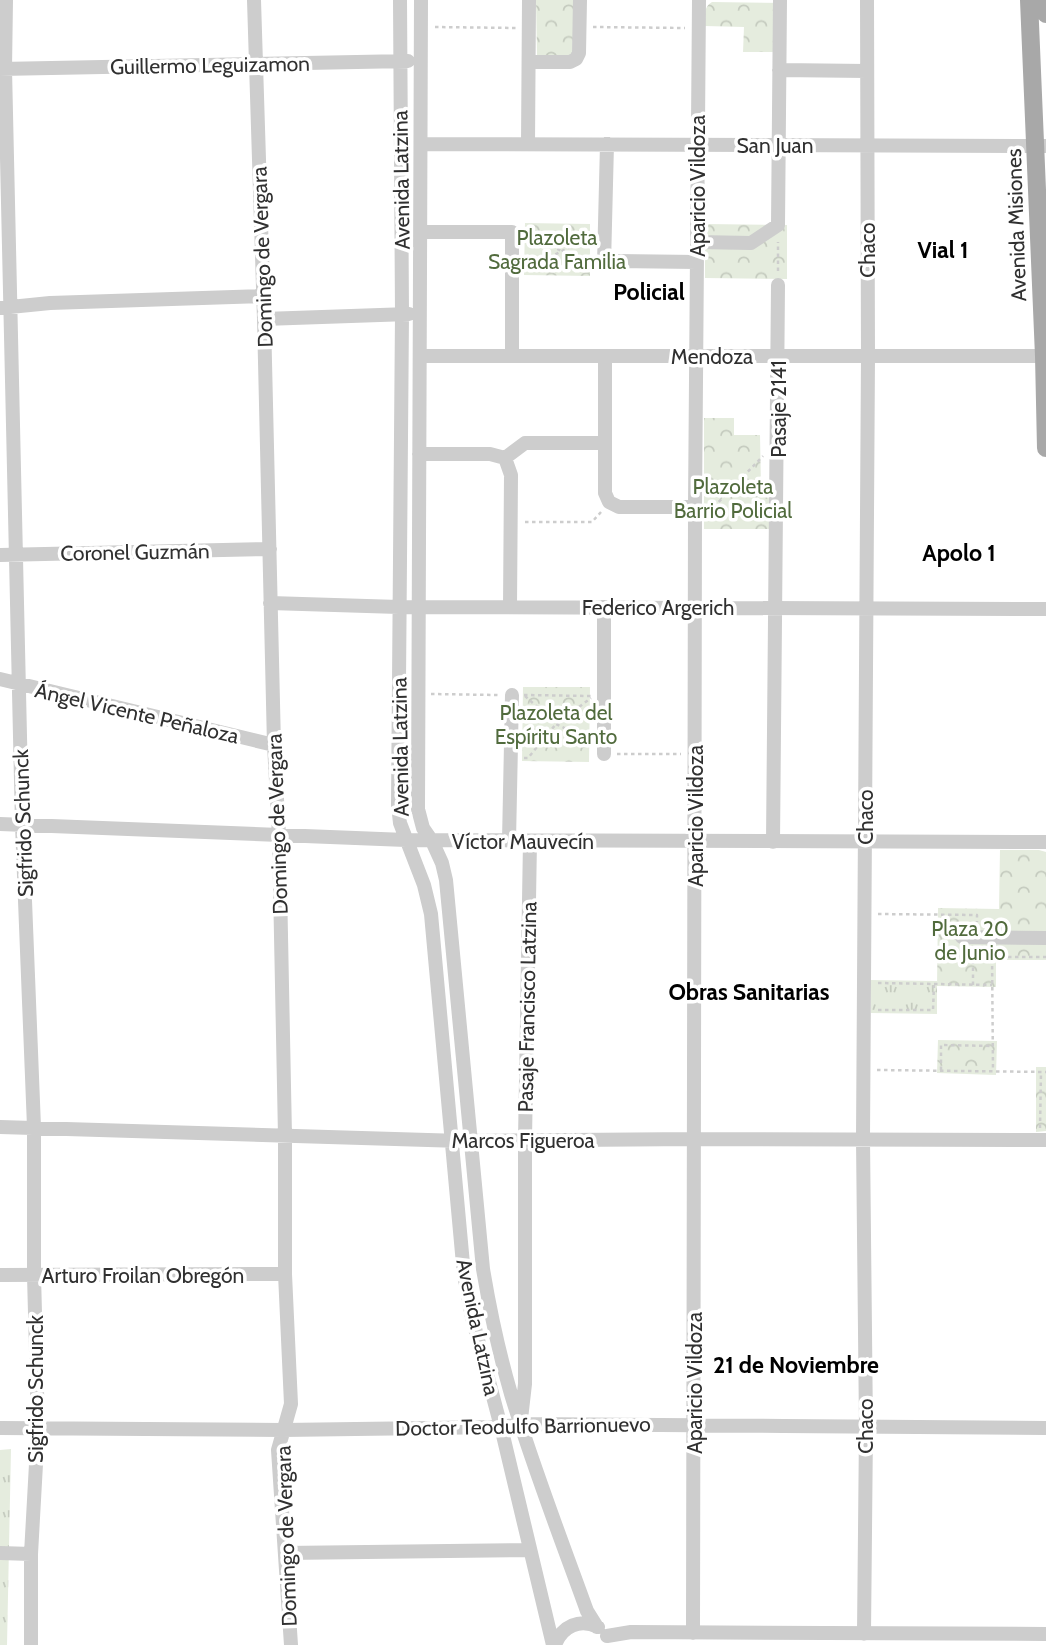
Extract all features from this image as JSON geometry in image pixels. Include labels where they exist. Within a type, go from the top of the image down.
[{"type":"main road","name":"Avenida Misiones","points":[[1029,0],[1040,146],[1046,448]]},
{"type":"main road","points":[[1045,0],[1046,14]]},
{"type":"street","name":"Sigfrido Schunck","points":[[6,0],[3,69],[6,308],[17,555],[22,825],[34,1127],[38,1428],[31,1553],[31,1645]]},
{"type":"street","name":"Domingo de Vergara","points":[[254,0],[274,745],[279,835],[285,1274],[291,1404],[278,1450],[291,1645]]},
{"type":"street","name":"Avenida Latzina","points":[[400,0],[402,314],[398,805],[400,823],[424,885],[431,914],[464,1275],[472,1317],[554,1645]]},
{"type":"street","name":"Avenida Latzina","points":[[421,0],[418,809],[423,828],[442,863],[446,880],[483,1269],[489,1303],[510,1392],[521,1424],[587,1611],[605,1636]]},
{"type":"street","points":[[528,144],[529,0]]},
{"type":"street","points":[[529,62],[570,62],[576,59],[579,53],[580,0]]},
{"type":"street","name":"Aparicio Vildoza","points":[[693,1633],[694,755],[699,0]]},
{"type":"street","points":[[697,242],[751,243],[778,225],[780,0]]},
{"type":"street","name":"Chaco","points":[[856,1637],[866,1428],[863,1139],[868,356],[867,0]]},
{"type":"street","name":"Guillermo Leguizamon","points":[[3,69],[421,61]]},
{"type":"street","points":[[779,70],[867,71]]},
{"type":"street","name":"San Juan","points":[[421,144],[1040,146]]},
{"type":"street","points":[[607,144],[604,264],[617,261],[697,262]]},
{"type":"street","points":[[421,232],[512,232],[512,356]]},
{"type":"street","name":"Pasaje 2141","points":[[773,842],[778,285]]},
{"type":"street","points":[[6,308],[50,303],[263,296]]},
{"type":"street","points":[[264,319],[421,314]]},
{"type":"street","name":"Mendoza","points":[[420,356],[1045,356]]},
{"type":"street","points":[[605,356],[605,492],[609,502],[620,507],[695,507]]},
{"type":"street","points":[[505,458],[525,443],[605,443]]},
{"type":"street","points":[[419,454],[490,454],[505,458]]},
{"type":"street","points":[[505,458],[511,475],[510,607]]},
{"type":"street","name":"Coronel Guzmán","points":[[0,555],[270,549]]},
{"type":"street","name":"Federico Argerich","points":[[270,603],[399,607],[1046,609]]},
{"type":"street","points":[[604,607],[604,754]]},
{"type":"street","name":"Ángel Vicente Peñaloza","points":[[0,679],[274,745]]},
{"type":"street","points":[[509,841],[512,695]]},
{"type":"street","name":"Víctor Mauvecín","points":[[0,824],[432,841],[1046,842]]},
{"type":"street","name":"Pasaje Francisco Latzina","points":[[521,1424],[525,1384],[525,1140],[530,841]]},
{"type":"street","points":[[969,937],[1046,938]]},
{"type":"street","name":"Marcos Figueroa","points":[[0,1127],[452,1141],[1043,1140]]},
{"type":"street","name":"Arturo Froilan Obregón","points":[[0,1275],[285,1274]]},
{"type":"street","name":"Doctor Teodulfo Barrionuevo","points":[[0,1428],[283,1430],[501,1427],[521,1424],[694,1424],[1046,1428]]},
{"type":"street","points":[[285,1553],[530,1550]]},
{"type":"street","points":[[0,1553],[31,1553]]},
{"type":"street","points":[[554,1645],[570,1626],[584,1623],[605,1636],[631,1632],[890,1639],[1046,1634]]},
{"type":"path","points":[[421,27],[529,28]]},
{"type":"path","points":[[580,27],[699,28]]},
{"type":"path","points":[[778,225],[778,285]]},
{"type":"path","points":[[512,276],[605,229]]},
{"type":"path","points":[[512,232],[525,232],[590,266],[604,264]]},
{"type":"path","points":[[695,527],[778,440]]},
{"type":"path","points":[[511,522],[592,522],[609,502]]},
{"type":"path","points":[[418,694],[512,695]]},
{"type":"path","points":[[511,758],[528,758],[556,724],[594,696],[524,695],[556,724],[592,741],[604,754],[694,755]]},
{"type":"path","points":[[864,914],[977,915],[969,937]]},
{"type":"path","points":[[992,938],[993,1071]]},
{"type":"path","points":[[973,985],[973,957],[1046,957]]},
{"type":"path","points":[[864,983],[992,985]]},
{"type":"path","points":[[864,1009],[933,1010],[934,984]]},
{"type":"path","points":[[941,1071],[942,1045],[993,1046]]},
{"type":"path","points":[[864,1070],[1046,1072]]},
{"type":"path","points":[[1041,1072],[1043,1140]]},
{"type":"green space","points":[[536,0],[575,0],[572,56],[537,55]]},
{"type":"green space","points":[[712,2],[786,3],[785,52],[743,52],[744,27],[705,26],[706,9]]},
{"type":"green space","name":"Plazoleta Sagrada Familia","points":[[525,223],[590,224],[590,276],[524,275]]},
{"type":"green space","points":[[705,224],[787,225],[787,279],[705,278]]},
{"type":"green space","name":"Plazoleta Barrio Policial","points":[[704,418],[734,418],[734,435],[760,435],[761,488],[770,494],[770,529],[704,529]]},
{"type":"green space","name":"Plazoleta del Espíritu Santo","points":[[523,687],[590,687],[589,762],[522,761]]},
{"type":"green space","name":"Plaza 20 de Junio","points":[[1000,850],[1046,852],[1046,960],[996,960],[996,987],[937,986],[938,908],[999,909]]},
{"type":"green space","points":[[871,980],[937,981],[937,1014],[871,1013]]},
{"type":"green space","points":[[938,1040],[997,1041],[996,1075],[937,1073]]},
{"type":"green space","points":[[1036,1067],[1046,1067],[1046,1131],[1036,1132]]},
{"type":"green space","points":[[11,1449],[7,1645],[0,1645],[0,1450]]},
{"type":"district","name":"Vial 1","points":[[943,250]]},
{"type":"district","name":"Policial","points":[[649,292]]},
{"type":"district","name":"Apolo 1","points":[[959,553]]},
{"type":"district","name":"Obras Sanitarias","points":[[749,992]]},
{"type":"district","name":"21 de Noviembre","points":[[796,1365]]}]
